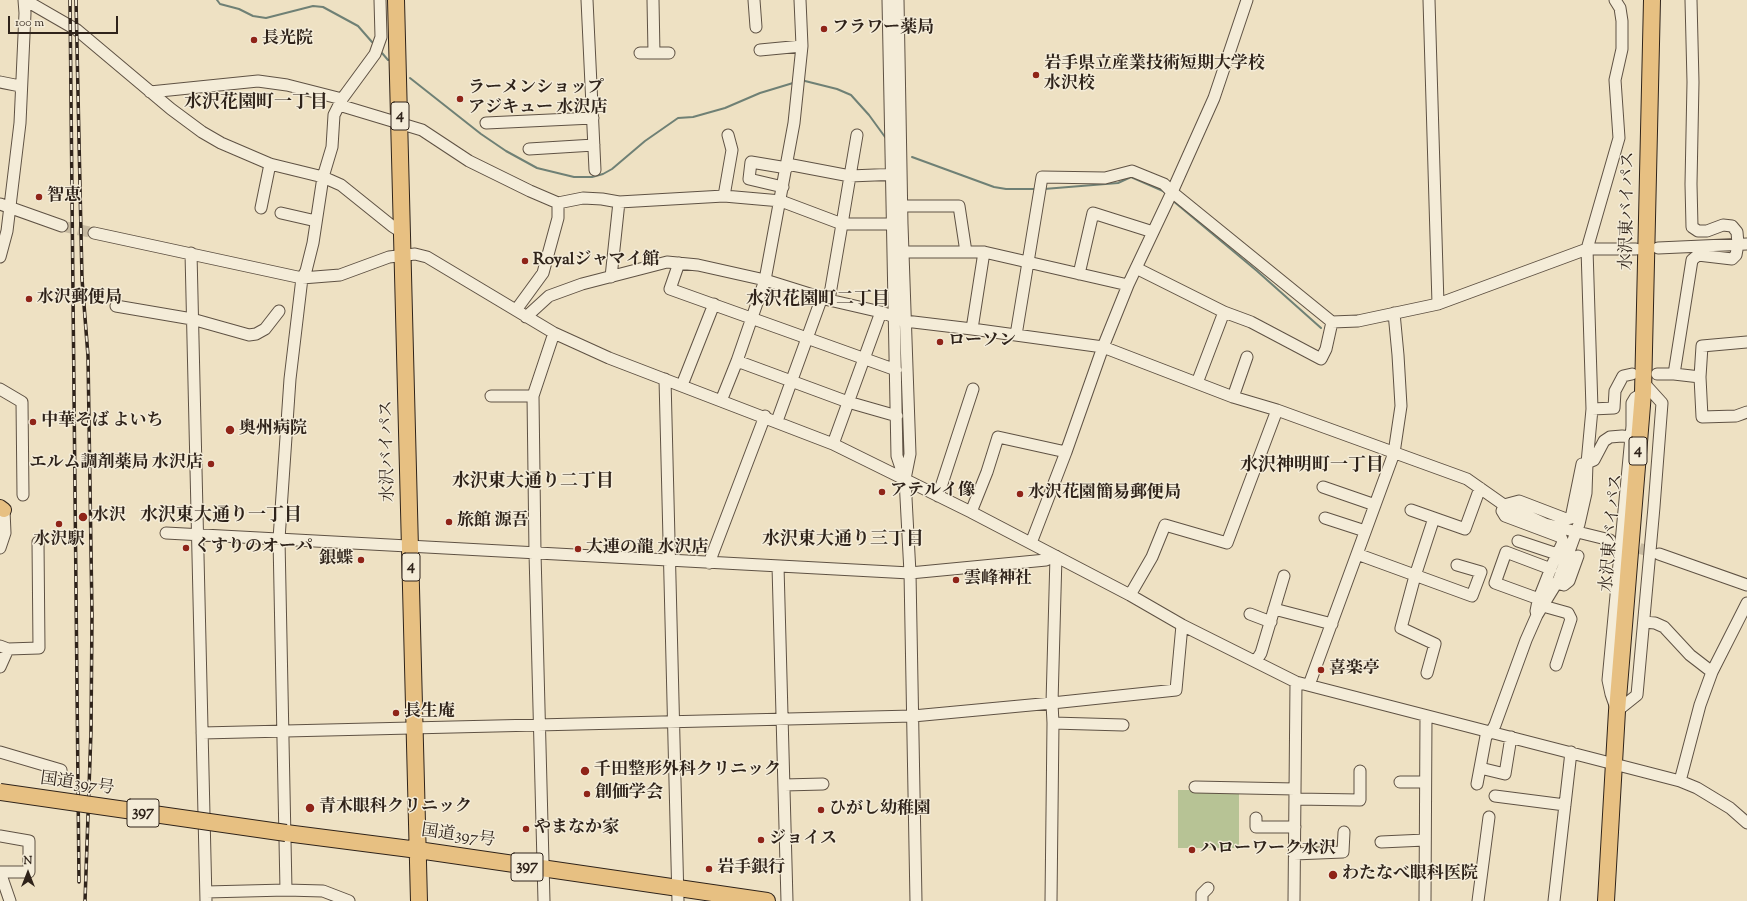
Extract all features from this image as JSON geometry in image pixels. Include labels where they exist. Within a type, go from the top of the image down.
[{"type":"highway","name":"水沢バイパス","points":[[396,0],[419,901]]},
{"type":"highway","name":"水沢東バイパス","points":[[1606,901],[1613,764],[1644,381],[1652,0]]},
{"type":"highway","name":"国道397号","points":[[0,792],[544,869],[678,895],[767,901]]},
{"type":"street","points":[[0,257],[7,231],[5,205],[20,123],[20,86],[25,0]]},
{"type":"street","points":[[25,0],[76,30],[184,119],[221,143],[270,164],[323,177],[341,185],[403,233]]},
{"type":"street","points":[[286,890],[279,539],[290,379],[302,278],[306,271],[313,243],[323,177],[332,147],[334,116],[341,102],[375,54],[381,36],[380,0]]},
{"type":"street","points":[[587,0],[595,170]]},
{"type":"street","points":[[653,0],[654,53]]},
{"type":"street","points":[[754,0],[756,27]]},
{"type":"street","points":[[721,401],[737,361],[765,280],[781,201],[794,123],[802,46],[800,0]]},
{"type":"street","points":[[888,0],[897,174],[902,206],[898,224],[903,252],[896,370],[897,456],[905,479]]},
{"type":"street","points":[[898,0],[897,174],[900,319],[910,454],[905,479],[910,573],[916,901]]},
{"type":"street","points":[[1031,543],[1066,452],[1103,347],[1128,286],[1214,98],[1247,0]]},
{"type":"street","points":[[1429,0],[1438,304]]},
{"type":"street","points":[[1540,607],[1556,583],[1576,532],[1586,493],[1586,463],[1592,409],[1587,249],[1619,138],[1615,80],[1622,49],[1622,21],[1620,8],[1615,0]]},
{"type":"street","points":[[1691,0],[1693,82],[1691,184],[1692,227],[1698,231],[1707,231],[1722,225],[1732,226],[1743,244]]},
{"type":"street","points":[[760,50],[802,46]]},
{"type":"street","points":[[640,53],[669,53]]},
{"type":"street","points":[[150,92],[258,81],[286,86],[341,102],[400,124],[422,130],[469,161],[558,203],[583,198],[602,198],[619,202],[724,196],[781,201],[842,224],[898,224]]},
{"type":"street","points":[[0,82],[20,86]]},
{"type":"street","points":[[486,123],[593,118]]},
{"type":"street","points":[[724,196],[732,150],[728,135]]},
{"type":"street","points":[[777,421],[808,338],[826,298],[842,224],[857,135]]},
{"type":"street","points":[[529,149],[594,146]]},
{"type":"street","points":[[783,187],[749,179],[751,162],[850,176],[897,174]]},
{"type":"street","points":[[261,208],[270,164]]},
{"type":"street","points":[[1016,335],[1042,178],[1105,178],[1132,171],[1164,184],[1332,322],[1358,321],[1438,304],[1587,249],[1636,249]]},
{"type":"street","points":[[611,276],[619,202]]},
{"type":"street","points":[[516,310],[543,273],[558,218],[558,203]]},
{"type":"street","points":[[5,205],[62,226]]},
{"type":"street","points":[[902,206],[959,206],[966,252]]},
{"type":"street","points":[[281,213],[316,221]]},
{"type":"street","points":[[1080,274],[1093,213],[1153,232]]},
{"type":"street","points":[[94,233],[302,278],[340,275],[376,261],[403,255],[415,254],[427,257],[554,333],[609,358],[721,401],[765,416],[833,444],[971,512],[1130,595],[1182,625],[1296,682],[1680,780],[1697,788],[1730,808],[1747,823]]},
{"type":"street","points":[[1674,374],[1692,260],[1698,256],[1732,259],[1736,256],[1743,244]]},
{"type":"street","points":[[1658,248],[1743,244]]},
{"type":"street","points":[[903,252],[984,252],[1028,261],[1128,286]]},
{"type":"street","points":[[972,329],[984,252]]},
{"type":"street","points":[[191,254],[206,896],[222,891],[323,891],[350,901]]},
{"type":"street","points":[[526,317],[549,296],[582,284],[667,262],[698,265],[765,280],[881,312],[900,319],[1103,347],[1233,397],[1277,410],[1467,479],[1504,505],[1545,524],[1610,540]]},
{"type":"street","points":[[679,263],[670,289],[752,317],[896,370]]},
{"type":"street","points":[[1136,268],[1224,312],[1251,322],[1321,359],[1326,349],[1332,322]]},
{"type":"street","points":[[682,385],[714,304]]},
{"type":"street","points":[[116,306],[192,319],[249,335],[256,334],[265,329],[279,311]]},
{"type":"street","points":[[833,444],[881,312]]},
{"type":"street","points":[[1197,383],[1224,312]]},
{"type":"street","points":[[1309,685],[1394,453],[1401,406],[1394,313]]},
{"type":"street","points":[[544,901],[535,553],[533,396],[554,333]]},
{"type":"street","points":[[1747,342],[1702,346],[1700,377],[1702,417],[1736,416],[1747,412]]},
{"type":"street","points":[[1233,397],[1247,357]]},
{"type":"street","points":[[737,361],[848,402],[897,416]]},
{"type":"street","points":[[1592,409],[1614,408],[1615,391],[1623,376],[1644,381],[1674,374],[1700,377]]},
{"type":"street","points":[[665,379],[672,722],[678,895]]},
{"type":"street","points":[[1644,381],[1662,402],[1644,622],[1637,695],[1617,711],[1608,680],[1631,437],[1632,403],[1644,381]]},
{"type":"street","points":[[0,389],[22,402],[23,495]]},
{"type":"street","points":[[938,496],[973,389]]},
{"type":"street","points":[[491,396],[533,396]]},
{"type":"street","points":[[1130,595],[1152,557],[1165,525],[1227,544],[1277,410]]},
{"type":"street","points":[[709,563],[765,416]]},
{"type":"street","points":[[971,512],[987,472],[998,437],[1066,452]]},
{"type":"street","points":[[1504,505],[1519,501],[1566,519],[1570,518],[1576,484],[1582,464],[1594,460],[1604,441],[1610,437],[1631,437]]},
{"type":"street","points":[[1323,487],[1375,505]]},
{"type":"street","points":[[1411,510],[1465,529],[1480,488]]},
{"type":"street","points":[[1477,784],[1486,736],[1491,732],[1540,607],[1551,569],[1564,542],[1561,537],[1505,516],[1502,510],[1504,505]]},
{"type":"street","points":[[0,548],[4,533],[2,509]]},
{"type":"street","points":[[1325,518],[1365,531]]},
{"type":"street","points":[[1427,673],[1435,644],[1401,628],[1434,518]]},
{"type":"street","points":[[166,533],[910,573],[1046,560],[1056,556]]},
{"type":"street","points":[[1518,541],[1557,554]]},
{"type":"street","points":[[0,667],[4,648],[39,648],[38,542]]},
{"type":"street","points":[[1551,569],[1506,552],[1495,582],[1540,607],[1568,613],[1571,619],[1556,665]]},
{"type":"street","points":[[1357,554],[1472,596],[1481,572],[1457,565]]},
{"type":"street","points":[[1659,554],[1747,585]]},
{"type":"street","points":[[1050,901],[1053,723],[1052,703],[1056,556]]},
{"type":"street","points":[[1556,583],[1564,585],[1569,581],[1578,556]]},
{"type":"street","points":[[778,566],[787,901]]},
{"type":"street","points":[[1256,661],[1261,653],[1284,576]]},
{"type":"street","points":[[1680,780],[1700,704],[1712,672],[1747,603]]},
{"type":"street","points":[[1274,609],[1332,624]]},
{"type":"street","points":[[1250,614],[1270,622]]},
{"type":"street","points":[[1644,622],[1655,623],[1664,627],[1690,655],[1712,672]]},
{"type":"street","points":[[202,733],[913,716],[1176,690],[1182,625]]},
{"type":"street","points":[[1294,901],[1296,682]]},
{"type":"street","points":[[1425,901],[1426,716]]},
{"type":"street","points":[[1053,723],[1123,725]]},
{"type":"street","points":[[1480,768],[1504,774],[1511,737]]},
{"type":"street","points":[[0,752],[61,770]]},
{"type":"street","points":[[1554,901],[1571,752]]},
{"type":"street","points":[[1195,787],[1360,800],[1360,771]]},
{"type":"street","points":[[1400,782],[1425,782]]},
{"type":"street","points":[[784,785],[823,784]]},
{"type":"street","points":[[1496,796],[1565,805]]},
{"type":"street","points":[[1478,901],[1489,817]]},
{"type":"street","points":[[1256,818],[1256,827],[1295,827]]},
{"type":"street","points":[[1294,854],[1343,852],[1344,832]]},
{"type":"street","points":[[0,836],[29,841],[29,872],[0,872],[10,901]]},
{"type":"street","points":[[1381,842],[1425,840]]},
{"type":"street","points":[[1202,901],[1202,894],[1208,888]]},
{"type":"street","points":[[222,891],[223,897],[228,901]]},
{"type":"green space","points":[[1178,790],[1239,790],[1239,848],[1178,848]]},
{"type":"waterway","points":[[217,0],[220,4],[239,9],[253,16],[266,18],[313,6],[323,7],[358,26],[372,42]]},
{"type":"waterway","points":[[382,53],[388,60]]},
{"type":"waterway","points":[[410,78],[481,134],[506,151],[537,168],[574,177],[592,177],[603,174],[612,169],[645,141],[678,118],[693,117],[725,108],[760,93],[793,83]]},
{"type":"waterway","points":[[805,81],[837,89],[851,95],[869,115],[885,137]]},
{"type":"waterway","points":[[912,157],[994,187],[1006,189],[1035,189]]},
{"type":"waterway","points":[[1044,189],[1118,183],[1131,177],[1163,191],[1167,195]]},
{"type":"waterway","points":[[1172,200],[1257,271],[1321,328]]},
{"type":"tunnel","points":[[62,226],[94,233]]},
{"type":"tunnel","points":[[1624,544],[1659,554]]},
{"type":"railway","points":[[70,0],[79,882]]},
{"type":"railway","points":[[76,0],[82,279],[88,356],[92,615],[91,731],[85,901]]},
{"type":"place","name":"フラワー薬局","points":[[824,29]]},
{"type":"place","name":"長光院","points":[[254,40]]},
{"type":"place","name":"岩手県立産業技術短期大学校 水沢校","points":[[1036,75]]},
{"type":"place","name":"ラーメンショップ アジキュー 水沢店","points":[[460,99]]},
{"type":"place","name":"智恵","points":[[39,197]]},
{"type":"place","name":"Royalジャマイ館","points":[[525,261]]},
{"type":"place","name":"水沢郵便局","points":[[29,299]]},
{"type":"place","name":"ローソン","points":[[940,342]]},
{"type":"place","name":"中華そば よいち","points":[[33,422]]},
{"type":"place","name":"奥州病院","points":[[230,430]]},
{"type":"place","name":"エルム調剤薬局 水沢店","points":[[211,464]]},
{"type":"place","name":"アテルイ像","points":[[882,492]]},
{"type":"place","name":"水沢花園簡易郵便局","points":[[1020,494]]},
{"type":"place","name":"水沢","points":[[83,517]]},
{"type":"place","name":"旅館 源吾","points":[[449,522]]},
{"type":"place","name":"水沢駅","points":[[59,524]]},
{"type":"place","name":"くすりのオーパ","points":[[186,548]]},
{"type":"place","name":"大連の龍 水沢店","points":[[578,549]]},
{"type":"place","name":"銀蝶","points":[[361,560]]},
{"type":"place","name":"雲峰神社","points":[[956,580]]},
{"type":"place","name":"喜楽亭","points":[[1321,670]]},
{"type":"place","name":"長生庵","points":[[396,713]]},
{"type":"place","name":"千田整形外科クリニック","points":[[585,771]]},
{"type":"place","name":"創価学会","points":[[587,794]]},
{"type":"place","name":"青木眼科クリニック","points":[[310,808]]},
{"type":"place","name":"ひがし幼稚園","points":[[821,810]]},
{"type":"place","name":"やまなか家","points":[[526,829]]},
{"type":"place","name":"ジョイス","points":[[761,840]]},
{"type":"place","name":"ハローワーク水沢","points":[[1192,850]]},
{"type":"place","name":"岩手銀行","points":[[709,869]]},
{"type":"place","name":"わたなべ眼科医院","points":[[1333,875]]},
{"type":"district","name":"水沢花園町一丁目","points":[[256,104]]},
{"type":"district","name":"水沢花園町二丁目","points":[[818,301]]},
{"type":"district","name":"水沢神明町一丁目","points":[[1312,467]]},
{"type":"district","name":"水沢東大通り二丁目","points":[[533,483]]},
{"type":"district","name":"水沢東大通り一丁目","points":[[221,517]]},
{"type":"district","name":"水沢東大通り三丁目","points":[[843,541]]}]
